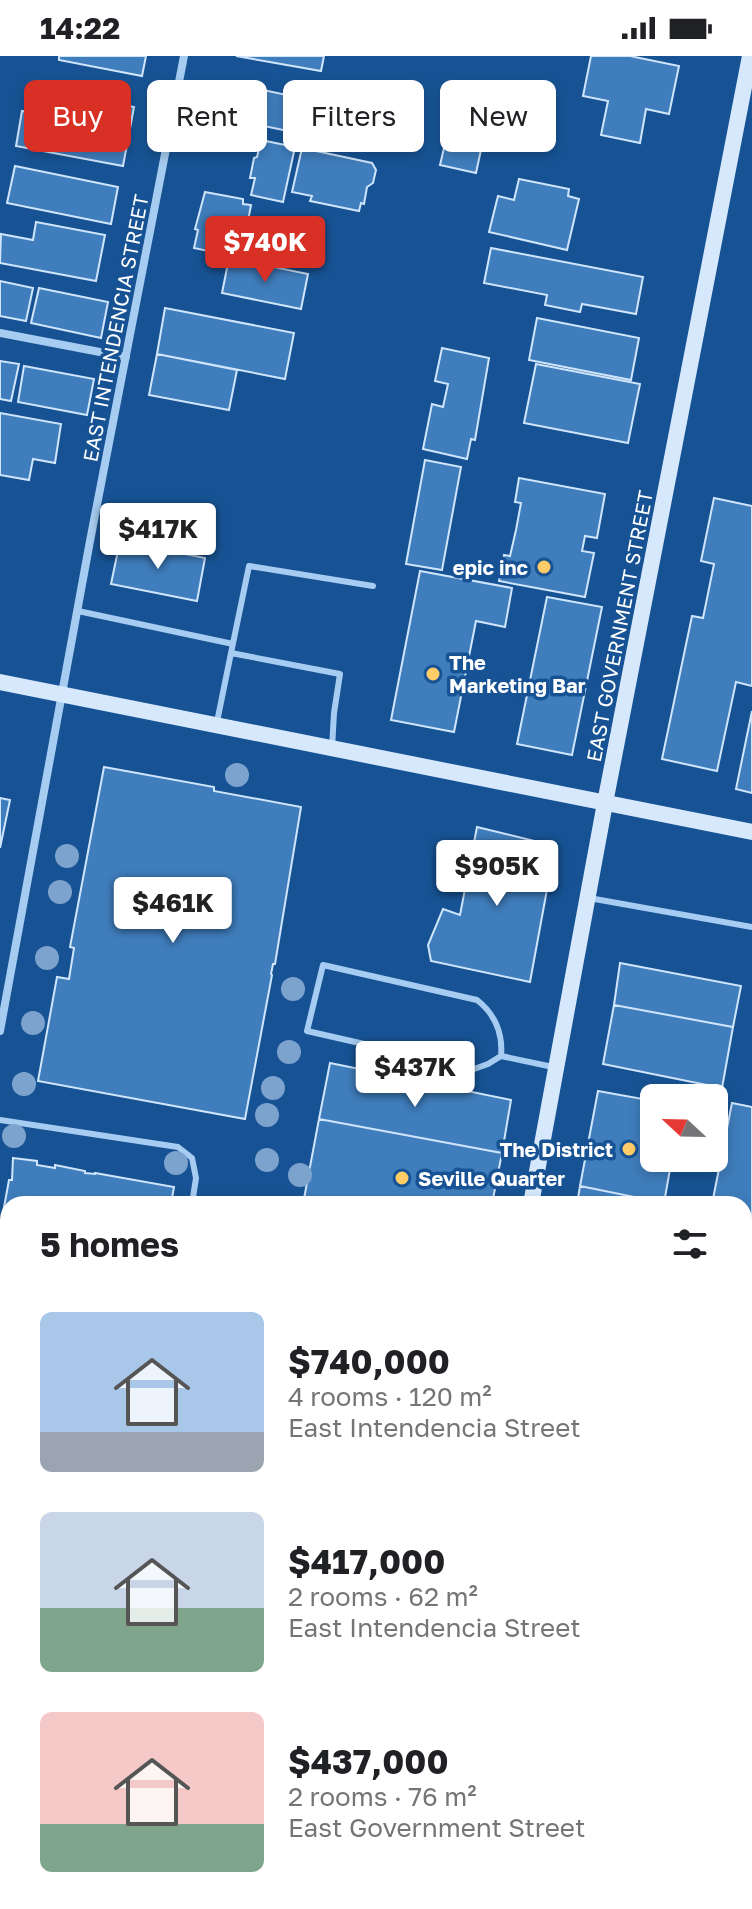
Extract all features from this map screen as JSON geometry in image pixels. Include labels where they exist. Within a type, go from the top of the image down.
[{"type":"street","name":"EAST INTENDENCIA STREET","points":[[0,1031],[184,56]]},
{"type":"street","name":"EAST GOVERNMENT STREET","points":[[533,1196],[605,803],[750,57]]},
{"type":"street","points":[[0,333],[126,357]]},
{"type":"street","points":[[0,682],[752,832]]},
{"type":"lane","points":[[216,725],[249,566],[373,586]]},
{"type":"lane","points":[[78,611],[233,644]]},
{"type":"lane","points":[[231,653],[340,674],[332,748]]},
{"type":"lane","points":[[589,898],[752,927]]},
{"type":"lane","points":[[501,1056],[502,1042],[497,1024],[486,1007],[477,1000],[323,965],[307,1031],[474,1069],[501,1056],[557,1068]]},
{"type":"lane","points":[[0,1120],[178,1147],[192,1158],[196,1178],[193,1196]]},
{"type":"building","points":[[59,56],[146,56],[142,76],[59,60]]},
{"type":"building","points":[[236,56],[324,56],[321,71]]},
{"type":"building","points":[[591,56],[630,56],[679,66],[669,114],[646,109],[640,143],[601,135],[608,101],[583,96]]},
{"type":"building","points":[[267,91],[283,94],[283,130],[267,127]]},
{"type":"building","points":[[24,111],[24,147],[16,146]]},
{"type":"building","points":[[267,141],[283,145],[283,152],[294,152],[283,202],[251,195],[255,178],[250,178],[254,158],[258,152],[267,152]]},
{"type":"building","points":[[48,152],[126,152],[123,166]]},
{"type":"building","points":[[301,152],[321,152],[372,163],[376,170],[359,211],[310,201],[312,196],[292,192]]},
{"type":"building","points":[[443,152],[481,152],[476,173],[440,165]]},
{"type":"building","points":[[15,166],[118,187],[111,224],[7,203]]},
{"type":"building","points":[[519,179],[569,189],[568,196],[579,199],[567,250],[489,232],[498,196],[514,200]]},
{"type":"building","points":[[205,192],[243,199],[243,204],[251,205],[242,253],[233,252],[232,256],[194,248],[198,230],[195,229]]},
{"type":"building","points":[[36,222],[105,235],[96,281],[0,263],[1,234],[33,240]]},
{"type":"building","points":[[491,248],[643,277],[636,314],[582,304],[580,312],[545,305],[547,295],[484,283]]},
{"type":"building","points":[[229,258],[308,274],[301,309],[222,293]]},
{"type":"building","points":[[0,281],[33,288],[26,321],[0,316]]},
{"type":"building","points":[[39,288],[108,302],[101,338],[31,323]]},
{"type":"building","points":[[165,308],[294,333],[285,379],[157,354]]},
{"type":"building","points":[[537,318],[639,338],[631,380],[529,360]]},
{"type":"building","points":[[442,348],[489,358],[475,440],[471,439],[467,459],[423,449],[432,404],[443,407],[448,384],[435,381]]},
{"type":"building","points":[[157,354],[237,370],[229,410],[149,395]]},
{"type":"building","points":[[0,361],[19,364],[11,401],[0,399]]},
{"type":"building","points":[[536,364],[640,384],[628,443],[524,423]]},
{"type":"building","points":[[24,366],[94,379],[87,415],[18,402]]},
{"type":"building","points":[[0,413],[61,424],[55,463],[33,459],[29,480],[0,475]]},
{"type":"building","points":[[425,460],[461,467],[442,570],[406,564]]},
{"type":"building","points":[[519,478],[605,494],[597,538],[585,536],[582,551],[594,553],[585,597],[499,581],[504,555],[510,556],[516,530],[521,503],[515,502]]},
{"type":"building","points":[[714,498],[752,506],[752,686],[736,682],[717,771],[662,759],[692,616],[703,618],[714,564],[701,561]]},
{"type":"building","points":[[120,541],[205,558],[197,601],[111,584]]},
{"type":"building","name":"The Marketing Bar","points":[[420,571],[512,588],[505,627],[476,621],[454,732],[391,720]]},
{"type":"building","points":[[547,597],[602,607],[572,755],[517,744]]},
{"type":"building","points":[[752,711],[752,793],[736,789]]},
{"type":"building","points":[[104,767],[301,807],[245,1119],[38,1081],[57,977],[69,979],[74,948],[70,947]]},
{"type":"building","points":[[0,798],[10,800],[0,848]]},
{"type":"building","points":[[477,827],[555,846],[530,982],[431,961],[428,945],[443,909],[460,915]]},
{"type":"building","points":[[620,963],[741,986],[733,1027],[614,1005]]},
{"type":"building","points":[[614,1005],[733,1027],[723,1084],[702,1084],[603,1064]]},
{"type":"building","points":[[330,1063],[511,1100],[502,1153],[319,1119]]},
{"type":"building","points":[[598,1091],[640,1098],[640,1172],[670,1172],[665,1196],[629,1196],[580,1186]]},
{"type":"building","points":[[732,1103],[752,1107],[752,1196],[714,1196],[718,1172],[728,1172],[728,1123]]},
{"type":"building","name":"Seville Quarter","points":[[319,1119],[502,1153],[494,1196],[305,1196]]},
{"type":"building","points":[[13,1158],[37,1161],[37,1165],[55,1168],[55,1165],[85,1173],[174,1187],[172,1196],[6,1196],[9,1180],[12,1180]]},
{"type":"building","points":[[580,1186],[629,1196],[578,1196]]},
{"type":"place","name":"epic inc","points":[[544,567]]},
{"type":"place","name":"The Marketing Bar","points":[[433,674]]},
{"type":"place","name":"The District","points":[[629,1149]]},
{"type":"place","name":"Seville Quarter","points":[[402,1178]]}]
